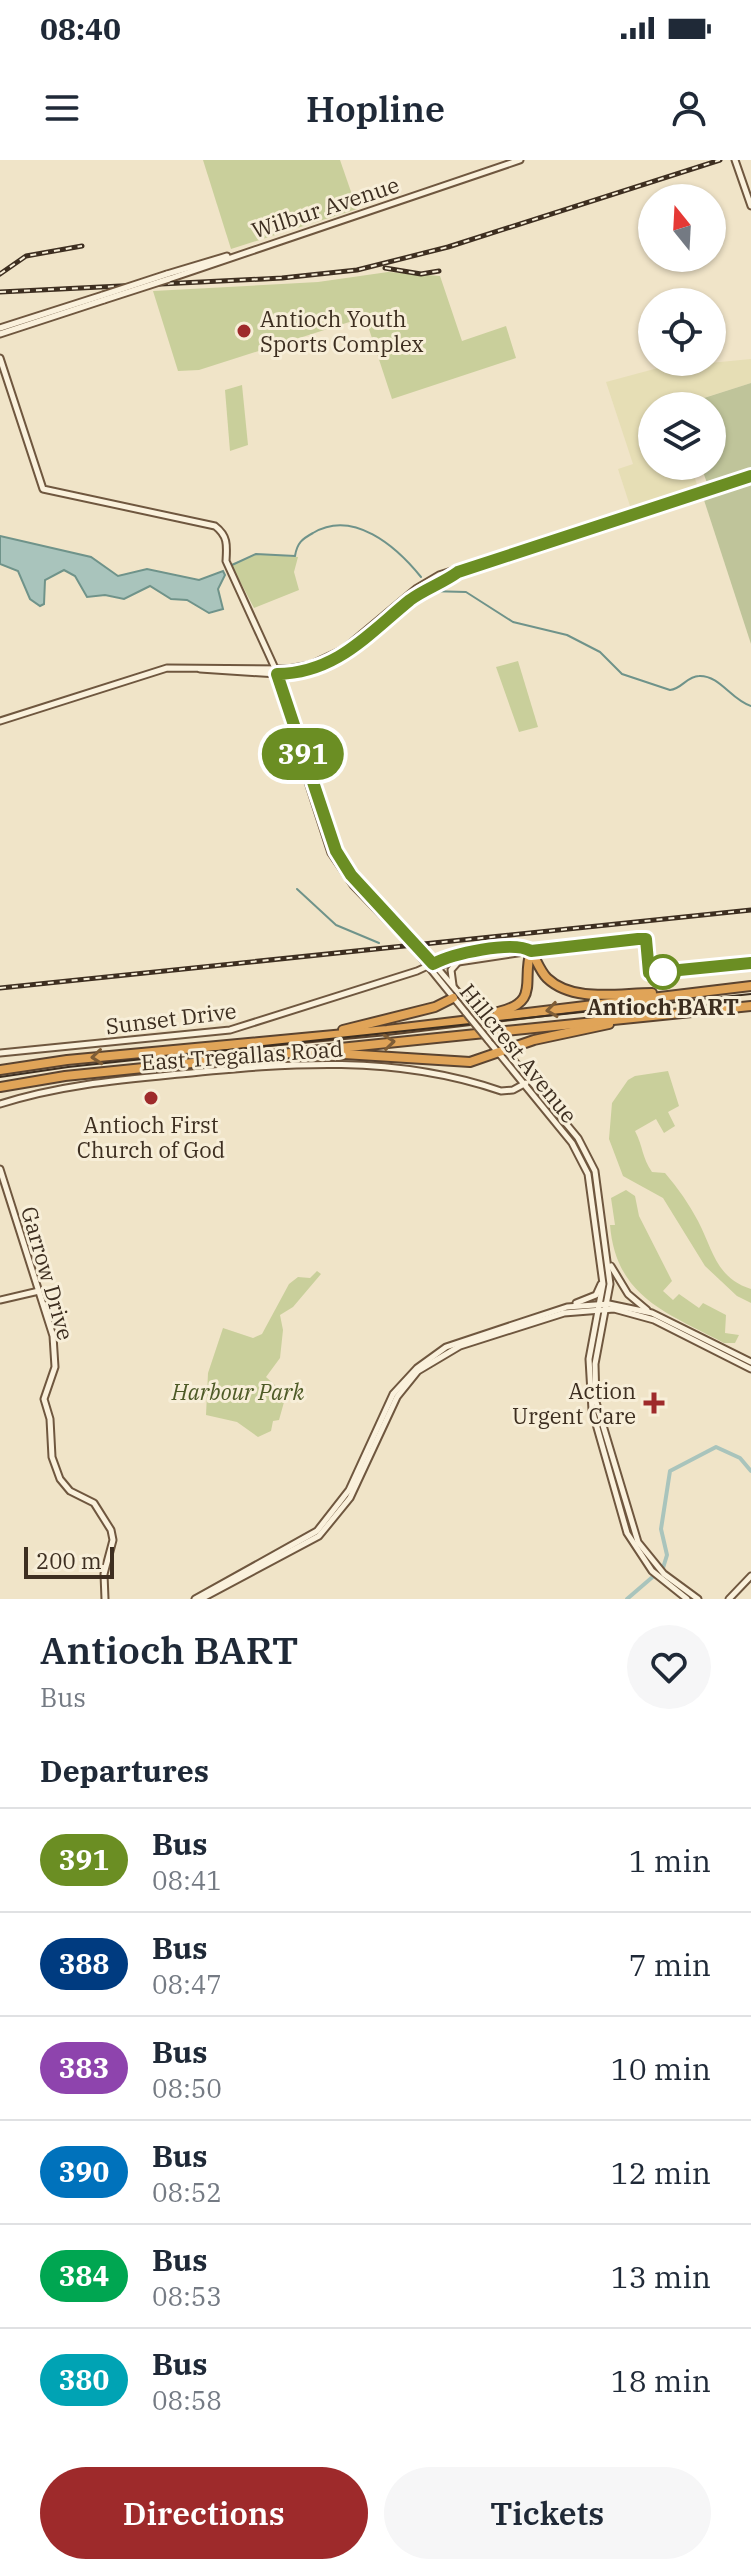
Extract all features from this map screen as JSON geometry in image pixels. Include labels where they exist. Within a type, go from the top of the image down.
[{"type":"highway","points":[[531,951],[547,978],[575,993],[685,994]]},
{"type":"highway","points":[[437,1024],[503,1011],[519,1003],[529,985],[531,951]]},
{"type":"highway","points":[[0,1070],[67,1060],[437,1024],[751,986]]},
{"type":"highway","points":[[287,1040],[397,1017],[435,1007],[453,998]]},
{"type":"highway","points":[[0,1087],[65,1076],[751,1006]]},
{"type":"highway","points":[[312,1050],[470,1062],[534,1040],[597,1028],[623,1019]]},
{"type":"main road","name":"Wilbur Avenue","points":[[0,328],[104,298],[520,160]]},
{"type":"main road","points":[[735,160],[751,206]]},
{"type":"main road","name":"Wilbur Avenue","points":[[0,334],[49,315]]},
{"type":"main road","name":"Hillcrest Avenue","points":[[0,358],[43,489],[215,526],[226,538],[226,561],[274,672],[336,851],[351,875],[473,1010],[503,1052],[589,1156],[598,1183],[609,1261],[605,1306]]},
{"type":"main road","points":[[0,721],[153,671],[274,672],[333,656],[417,588],[439,575],[458,572],[751,476]]},
{"type":"main road","points":[[432,965],[473,952],[520,947],[531,951]]},
{"type":"main road","points":[[432,965],[531,951]]},
{"type":"main road","points":[[453,987],[451,970],[459,961]]},
{"type":"main road","name":"Hillcrest Avenue","points":[[432,965],[453,998],[488,1040],[503,1052]]},
{"type":"main road","name":"Sunset Drive","points":[[0,1053],[230,1030],[432,965]]},
{"type":"main road","name":"East Tregallas Road","points":[[0,1104],[62,1086],[314,1062],[413,1068],[501,1091],[527,1082]]},
{"type":"main road","name":"Hillcrest Avenue","points":[[527,1082],[582,1159],[592,1189],[605,1306]]},
{"type":"main road","name":"Garrow Drive","points":[[0,1169],[55,1351],[55,1367],[44,1399],[52,1429],[52,1457],[60,1479],[70,1491],[94,1503],[111,1530],[113,1540],[104,1574],[105,1599]]},
{"type":"main road","points":[[609,1261],[628,1294],[652,1313],[751,1362]]},
{"type":"main road","points":[[198,1599],[317,1531],[349,1490],[388,1403],[417,1368],[459,1342],[596,1295],[603,1279]]},
{"type":"main road","points":[[0,1300],[39,1291]]},
{"type":"main road","points":[[567,1307],[605,1306],[652,1313]]},
{"type":"main road","points":[[605,1306],[589,1359],[590,1402],[622,1519],[635,1548],[687,1599]]},
{"type":"main road","points":[[198,1599],[301,1548],[335,1519],[350,1498],[393,1403],[418,1371],[460,1346],[564,1313],[605,1306],[646,1317],[751,1369]]},
{"type":"main road","points":[[662,1576],[698,1599]]},
{"type":"main road","points":[[729,1599],[751,1576]]},
{"type":"shaded area","points":[[751,359],[751,383],[722,392],[638,392],[638,480],[695,480],[698,488],[631,509],[618,469],[633,464],[606,382],[638,373],[638,376],[726,376],[726,361]]},
{"type":"green space","points":[[203,160],[340,160],[357,209],[231,249]]},
{"type":"green space","name":"Antioch Youth Sports Complex","points":[[388,272],[440,276],[462,341],[506,326],[516,358],[392,399],[365,317],[199,370],[178,371],[153,291],[318,282]]},
{"type":"green space","points":[[751,383],[751,469],[726,477],[726,392],[723,392]]},
{"type":"green space","points":[[242,385],[248,445],[230,451],[225,390]]},
{"type":"green space","points":[[751,481],[751,644],[703,497]]},
{"type":"green space","points":[[257,554],[298,557],[294,572],[299,590],[254,608],[231,564]]},
{"type":"green space","points":[[518,661],[538,727],[519,732],[496,667]]},
{"type":"green space","points":[[668,1071],[679,1106],[668,1112],[675,1126],[664,1133],[656,1119],[635,1131],[646,1162],[652,1172],[665,1173],[674,1184],[695,1215],[717,1262],[730,1278],[751,1289],[751,1303],[737,1296],[705,1266],[663,1198],[623,1176],[609,1139],[612,1103],[628,1080]]},
{"type":"green space","points":[[626,1190],[635,1196],[639,1216],[672,1281],[663,1291],[673,1300],[679,1294],[699,1308],[703,1303],[726,1315],[725,1333],[739,1335],[735,1343],[724,1343],[683,1322],[648,1300],[634,1287],[622,1270],[614,1250],[610,1225],[615,1225],[611,1198]]},
{"type":"green space","name":"Harbour Park","points":[[317,1271],[321,1274],[293,1307],[280,1315],[283,1330],[280,1358],[266,1377],[286,1395],[279,1420],[273,1421],[271,1431],[258,1437],[237,1422],[206,1415],[208,1373],[223,1328],[253,1338],[262,1334],[289,1284],[298,1277],[310,1278]]},
{"type":"water","points":[[0,536],[91,557],[118,576],[147,569],[199,580],[223,571],[225,575],[218,589],[223,609],[209,613],[187,600],[171,599],[150,586],[124,599],[105,595],[87,597],[75,576],[64,570],[45,580],[44,604],[40,606],[30,599],[18,571],[0,564]]},
{"type":"waterway","points":[[232,565],[256,554],[295,556],[299,545],[309,535],[343,525],[373,534],[399,554],[421,577]]},
{"type":"waterway","points":[[428,591],[466,592],[513,622],[567,635],[600,652],[622,674],[670,690],[695,677],[706,677],[751,706]]},
{"type":"waterway","points":[[297,889],[336,925],[379,943]]},
{"type":"waterway","points":[[627,1599],[663,1568],[667,1555],[661,1529],[670,1471],[716,1447],[740,1458],[751,1471]]},
{"type":"tram line","points":[[0,1077],[68,1067],[751,994]]},
{"type":"railway","points":[[0,292],[282,278],[357,270],[448,247],[720,160]]},
{"type":"railway","points":[[0,274],[26,256],[82,246]]},
{"type":"railway","points":[[385,268],[421,274],[439,271]]},
{"type":"railway","points":[[0,988],[751,910]]},
{"type":"bus line","name":"391","points":[[751,476],[458,572],[419,593],[357,648],[334,662],[310,671],[277,674],[336,851],[351,875],[406,931],[433,964],[473,952],[520,947],[531,951],[638,939],[646,939],[649,973],[751,963]]},
{"type":"place","name":"Antioch Youth Sports Complex","points":[[244,331]]},
{"type":"place","name":"Antioch BART","points":[[663,972]]},
{"type":"place","name":"Antioch First Church of God","points":[[151,1098]]},
{"type":"place","name":"Action Urgent Care","points":[[654,1403]]}]
